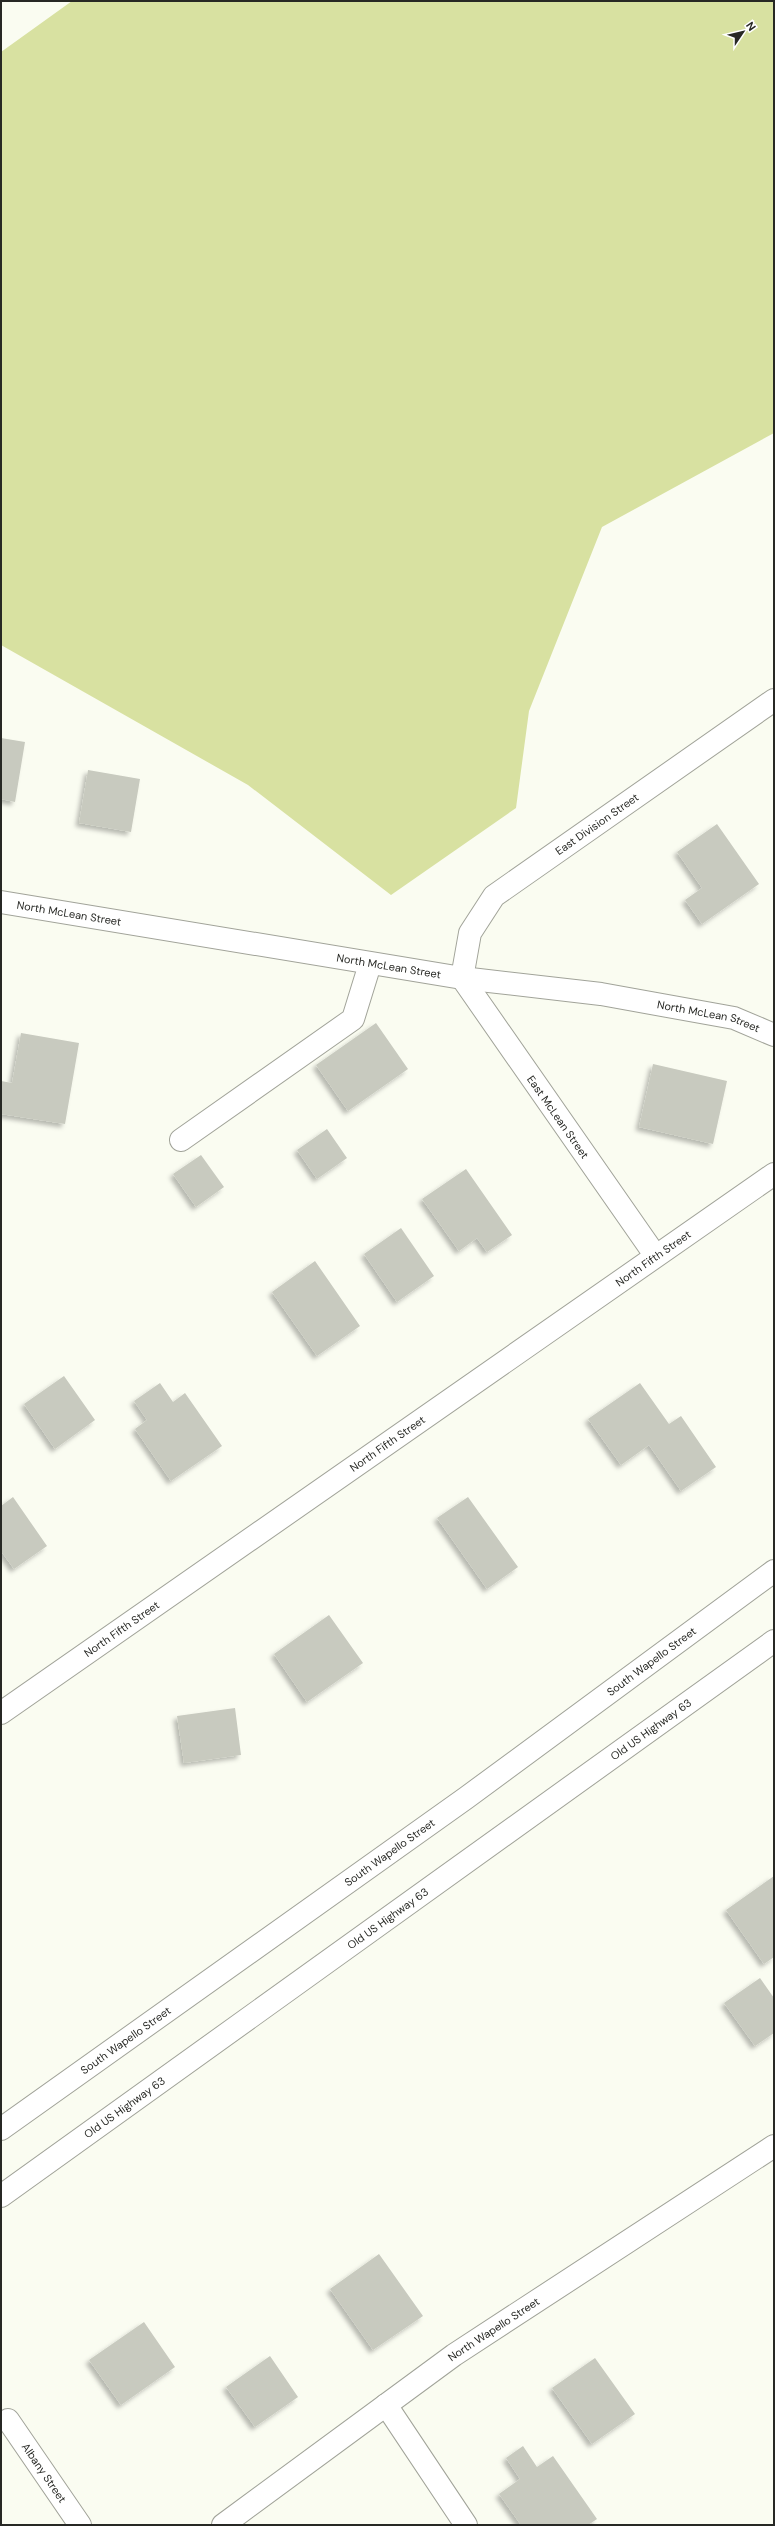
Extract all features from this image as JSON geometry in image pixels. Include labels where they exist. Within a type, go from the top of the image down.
[{"type":"main road","name":"East Division Street","points":[[462,978],[470,933],[494,896],[774,700]]},
{"type":"main road","name":"North McLean Street","points":[[1,902],[370,964],[462,978],[601,994],[734,1018],[774,1035]]},
{"type":"main road","points":[[181,1140],[353,1020],[370,964]]},
{"type":"main road","name":"East McLean Street","points":[[462,978],[655,1255]]},
{"type":"main road","name":"North Fifth Street","points":[[1,1713],[655,1255],[774,1174]]},
{"type":"main road","name":"South Wapello Street","points":[[1,2129],[466,1798],[774,1571]]},
{"type":"main road","name":"Old US Highway 63","points":[[1,2196],[774,1640]]},
{"type":"main road","name":"North Wapello Street","points":[[223,2525],[454,2355],[774,2146]]},
{"type":"main road","points":[[386,2405],[466,2525]]},
{"type":"main road","name":"Albany Street","points":[[8,2420],[80,2525]]},
{"type":"green space","points":[[72,1],[774,1],[774,433],[602,527],[529,711],[516,808],[391,895],[248,785],[1,645],[1,52]]},
{"type":"building","points":[[1,738],[25,742],[15,802],[1,799]]},
{"type":"building","points":[[88,770],[140,779],[131,832],[79,823]]},
{"type":"building","points":[[717,824],[759,884],[702,924],[685,900],[702,888],[677,852]]},
{"type":"building","points":[[376,1023],[408,1069],[348,1111],[316,1065]]},
{"type":"building","points":[[21,1033],[79,1043],[65,1124],[1,1114],[1,1081],[12,1083]]},
{"type":"building","points":[[653,1064],[727,1081],[713,1144],[639,1127]]},
{"type":"building","points":[[327,1129],[347,1158],[317,1179],[297,1150]]},
{"type":"building","points":[[201,1155],[224,1187],[196,1207],[173,1174]]},
{"type":"building","points":[[466,1169],[512,1235],[487,1252],[477,1238],[459,1251],[422,1199]]},
{"type":"building","points":[[401,1228],[434,1276],[397,1302],[364,1254]]},
{"type":"building","points":[[315,1261],[360,1326],[317,1356],[272,1292]]},
{"type":"building","points":[[64,1376],[95,1420],[55,1449],[24,1404]]},
{"type":"building","points":[[160,1383],[173,1402],[185,1393],[222,1446],[171,1481],[135,1429],[147,1420],[134,1401]]},
{"type":"building","points":[[640,1383],[669,1424],[681,1416],[716,1467],[681,1491],[649,1445],[621,1465],[588,1419]]},
{"type":"building","points":[[13,1497],[47,1546],[14,1569],[1,1551],[1,1506]]},
{"type":"building","points":[[468,1497],[518,1567],[487,1589],[437,1518]]},
{"type":"building","points":[[329,1615],[363,1663],[307,1702],[274,1654]]},
{"type":"building","points":[[235,1708],[241,1755],[184,1763],[177,1716]]},
{"type":"building","points":[[774,1876],[774,1957],[764,1964],[726,1910]]},
{"type":"building","points":[[760,1978],[774,1998],[774,2033],[755,2046],[724,2003]]},
{"type":"building","points":[[379,2254],[423,2316],[373,2350],[330,2289]]},
{"type":"building","points":[[144,2322],[175,2367],[121,2405],[89,2360]]},
{"type":"building","points":[[270,2356],[298,2397],[255,2427],[226,2387]]},
{"type":"building","points":[[595,2358],[635,2414],[592,2444],[552,2388]]},
{"type":"building","points":[[523,2446],[537,2467],[553,2456],[597,2519],[588,2525],[521,2525],[499,2494],[520,2479],[506,2458]]}]
